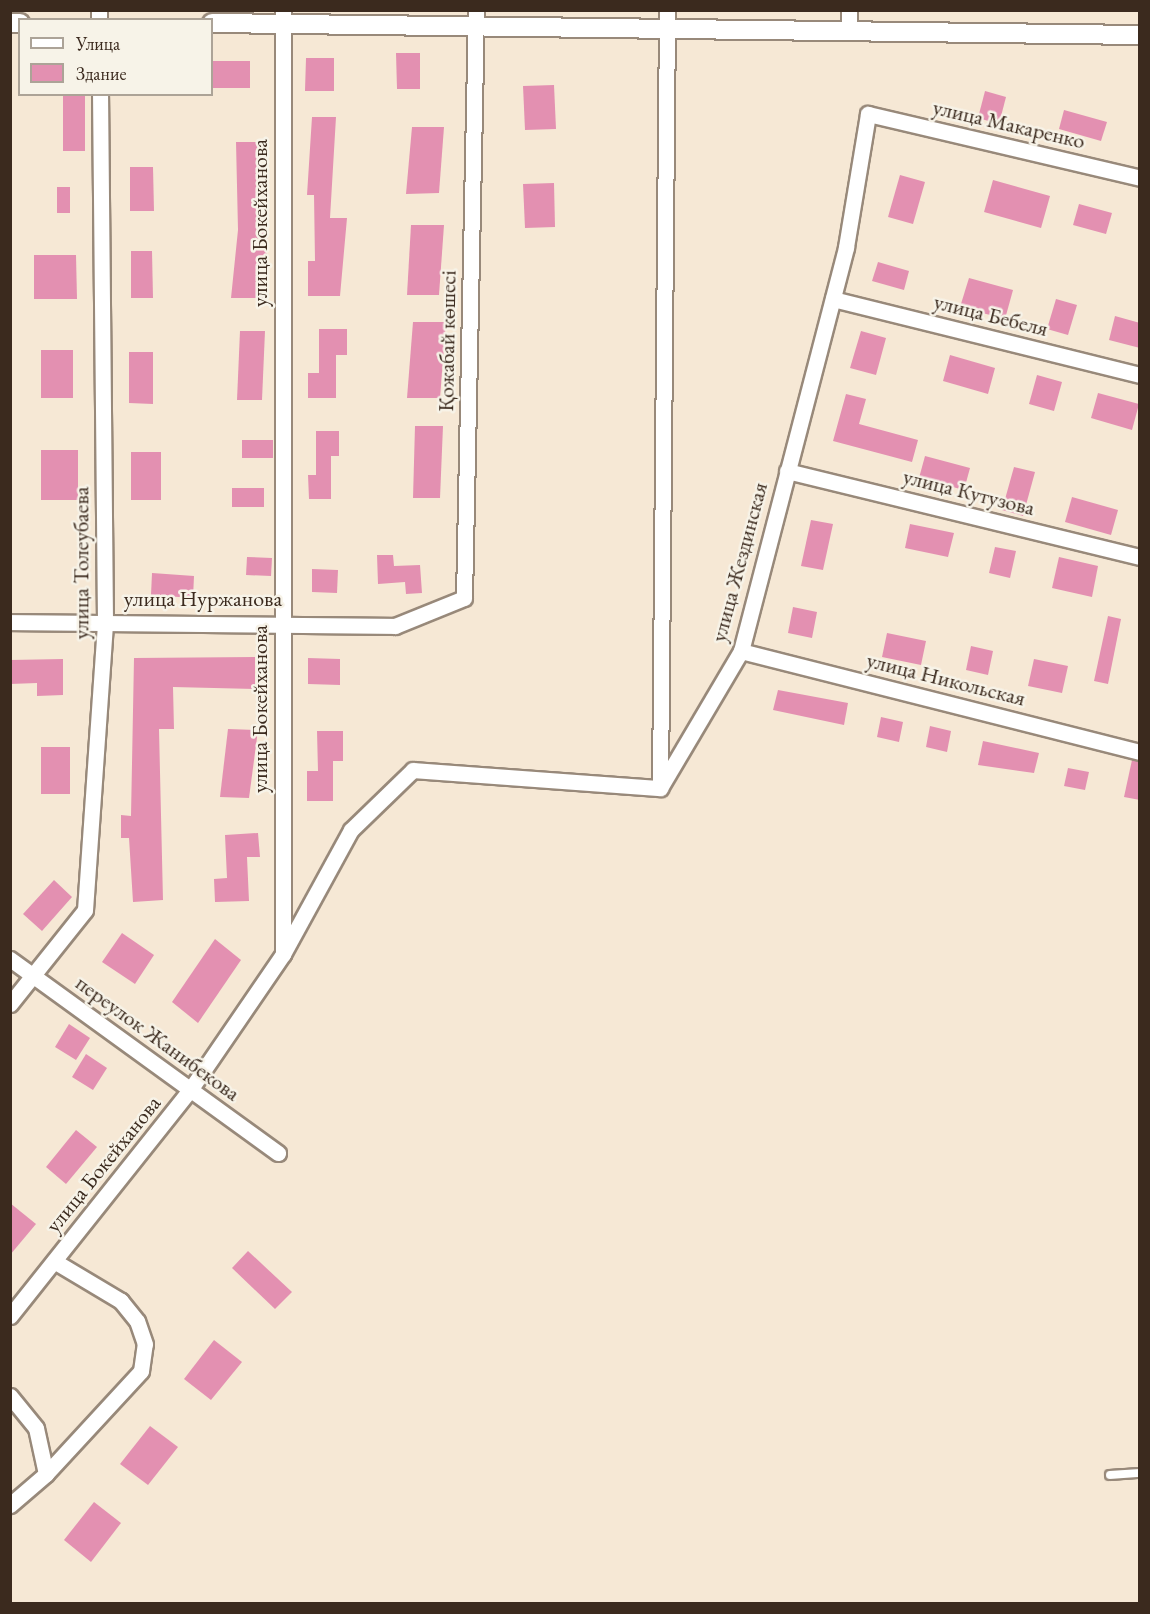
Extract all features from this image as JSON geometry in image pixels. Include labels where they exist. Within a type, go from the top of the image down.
[{"type":"street","points":[[213,23],[283,17],[849,19],[1140,35]]},
{"type":"street","name":"улица Бокейханова","points":[[10,1316],[190,1090],[283,954],[283,17]]},
{"type":"street","name":"Қожабай көшесі","points":[[395,626],[465,598],[476,17]]},
{"type":"street","points":[[283,954],[351,830],[413,770],[660,788],[667,19]]},
{"type":"street","name":"улица Толеубаева","points":[[10,1004],[85,910],[105,621],[100,96]]},
{"type":"street","name":"улица Жездинская","points":[[660,788],[741,651],[832,299],[868,114]]},
{"type":"street","name":"улица Макаренко","points":[[868,114],[1140,178]]},
{"type":"street","name":"улица Бебеля","points":[[832,299],[1140,375]]},
{"type":"street","name":"улица Кутузова","points":[[787,471],[1140,557]]},
{"type":"street","name":"улица Нуржанова","points":[[10,622],[282,622],[395,626]]},
{"type":"street","name":"улица Никольская","points":[[741,651],[1140,752]]},
{"type":"street","name":"переулок Жанибекова","points":[[10,959],[278,1153]]},
{"type":"street","points":[[10,1505],[46,1474],[141,1371],[145,1344],[137,1321],[121,1301],[54,1262]]},
{"type":"street","points":[[10,1396],[36,1428],[46,1474]]},
{"type":"lane","points":[[1110,1475],[1140,1473]]},
{"type":"building","points":[[396,53],[420,53],[420,89],[397,89]]},
{"type":"building","points":[[306,58],[334,58],[334,91],[305,91]]},
{"type":"building","points":[[213,61],[250,61],[250,88],[213,88]]},
{"type":"building","points":[[554,85],[556,129],[525,130],[523,86]]},
{"type":"building","points":[[985,91],[1006,97],[999,124],[978,118]]},
{"type":"building","points":[[63,96],[85,96],[85,151],[63,151]]},
{"type":"building","points":[[1064,110],[1107,122],[1101,141],[1059,129]]},
{"type":"building","points":[[312,117],[336,117],[330,218],[347,218],[340,296],[308,296],[308,261],[315,261],[314,195],[307,195]]},
{"type":"building","points":[[412,127],[444,127],[439,193],[406,194]]},
{"type":"building","points":[[236,142],[259,142],[261,230],[268,230],[264,298],[231,298],[238,230]]},
{"type":"building","points":[[130,167],[153,167],[154,211],[130,211]]},
{"type":"building","points":[[900,175],[925,182],[913,224],[888,217]]},
{"type":"building","points":[[993,180],[1050,196],[1041,228],[984,212]]},
{"type":"building","points":[[554,183],[555,227],[525,228],[523,184]]},
{"type":"building","points":[[57,187],[70,187],[70,213],[57,213]]},
{"type":"building","points":[[1079,204],[1112,213],[1106,234],[1073,225]]},
{"type":"building","points":[[411,225],[444,225],[439,295],[407,295]]},
{"type":"building","points":[[131,251],[152,251],[153,298],[131,298]]},
{"type":"building","points":[[34,255],[76,255],[77,299],[34,299]]},
{"type":"building","points":[[878,262],[909,271],[904,290],[872,281]]},
{"type":"building","points":[[969,278],[1013,290],[1005,319],[960,307]]},
{"type":"building","points":[[1056,299],[1077,305],[1068,335],[1047,329]]},
{"type":"building","points":[[1115,316],[1140,323],[1140,348],[1109,340]]},
{"type":"building","points":[[413,322],[446,322],[440,398],[407,398]]},
{"type":"building","points":[[319,329],[347,329],[347,355],[336,355],[336,398],[308,398],[308,373],[319,373]]},
{"type":"building","points":[[240,331],[265,331],[262,400],[237,400]]},
{"type":"building","points":[[861,331],[886,338],[876,375],[850,368]]},
{"type":"building","points":[[41,350],[73,350],[73,398],[41,398]]},
{"type":"building","points":[[129,352],[153,352],[153,404],[129,403]]},
{"type":"building","points":[[950,355],[995,368],[988,394],[943,381]]},
{"type":"building","points":[[1037,375],[1062,382],[1054,411],[1029,404]]},
{"type":"building","points":[[1098,393],[1139,404],[1132,430],[1091,418]]},
{"type":"building","points":[[846,394],[866,399],[859,424],[918,440],[912,462],[833,441]]},
{"type":"building","points":[[415,426],[443,426],[440,498],[413,498]]},
{"type":"building","points":[[316,431],[339,431],[339,456],[331,456],[331,499],[309,499],[308,475],[316,475]]},
{"type":"building","points":[[242,440],[273,440],[273,458],[242,458]]},
{"type":"building","points":[[41,450],[78,450],[78,500],[41,500]]},
{"type":"building","points":[[131,452],[161,452],[161,500],[131,500]]},
{"type":"building","points":[[925,456],[970,468],[964,490],[919,478]]},
{"type":"building","points":[[1014,467],[1035,472],[1023,516],[1002,510]]},
{"type":"building","points":[[232,488],[264,488],[264,507],[232,507]]},
{"type":"building","points":[[1072,497],[1118,510],[1111,535],[1065,522]]},
{"type":"building","points":[[811,520],[833,524],[823,570],[801,566]]},
{"type":"building","points":[[910,524],[954,533],[948,557],[905,548]]},
{"type":"building","points":[[995,547],[1016,551],[1010,578],[989,573]]},
{"type":"building","points":[[377,555],[393,555],[394,566],[420,565],[422,593],[406,594],[405,582],[378,584]]},
{"type":"building","points":[[247,557],[272,558],[271,576],[246,575]]},
{"type":"building","points":[[1059,557],[1098,566],[1092,597],[1052,588]]},
{"type":"building","points":[[312,569],[338,570],[337,593],[312,592]]},
{"type":"building","points":[[152,573],[194,576],[193,598],[151,595]]},
{"type":"building","points":[[793,607],[817,612],[812,638],[788,633]]},
{"type":"building","points":[[1108,616],[1121,619],[1108,684],[1094,681]]},
{"type":"building","points":[[887,633],[926,641],[921,665],[882,657]]},
{"type":"building","points":[[971,646],[993,651],[988,675],[966,670]]},
{"type":"building","points":[[255,657],[255,689],[173,687],[174,729],[159,729],[163,900],[133,902],[129,838],[121,838],[121,815],[131,816],[134,658]]},
{"type":"building","points":[[308,658],[340,659],[340,685],[308,684]]},
{"type":"building","points":[[63,659],[63,695],[37,696],[37,683],[10,684],[10,660]]},
{"type":"building","points":[[1034,659],[1068,666],[1062,693],[1028,686]]},
{"type":"building","points":[[778,690],[848,703],[844,725],[773,710]]},
{"type":"building","points":[[881,717],[903,722],[899,742],[877,737]]},
{"type":"building","points":[[930,726],[951,731],[947,752],[926,747]]},
{"type":"building","points":[[228,729],[258,730],[249,798],[220,797]]},
{"type":"building","points":[[317,731],[343,731],[343,761],[333,761],[333,801],[307,801],[307,771],[318,771]]},
{"type":"building","points":[[983,741],[1039,753],[1034,773],[978,765]]},
{"type":"building","points":[[41,747],[70,747],[70,794],[41,794]]},
{"type":"building","points":[[1132,760],[1140,762],[1140,800],[1124,797]]},
{"type":"building","points":[[1068,768],[1089,772],[1085,790],[1064,786]]},
{"type":"building","points":[[258,833],[260,857],[247,857],[249,901],[215,902],[214,879],[227,878],[225,835]]},
{"type":"building","points":[[54,880],[72,897],[42,931],[23,914]]},
{"type":"building","points":[[122,933],[154,955],[135,984],[102,962]]},
{"type":"building","points":[[215,939],[241,960],[198,1023],[172,1002]]},
{"type":"building","points":[[69,1024],[90,1038],[76,1060],[55,1047]]},
{"type":"building","points":[[86,1054],[107,1068],[93,1090],[72,1077]]},
{"type":"building","points":[[76,1130],[97,1147],[66,1184],[46,1167]]},
{"type":"building","points":[[10,1203],[36,1224],[10,1255]]},
{"type":"building","points":[[248,1251],[292,1292],[275,1309],[232,1268]]},
{"type":"building","points":[[214,1340],[242,1362],[211,1400],[184,1379]]},
{"type":"building","points":[[150,1426],[178,1447],[148,1485],[120,1464]]},
{"type":"building","points":[[94,1502],[121,1523],[91,1562],[64,1540]]}]
